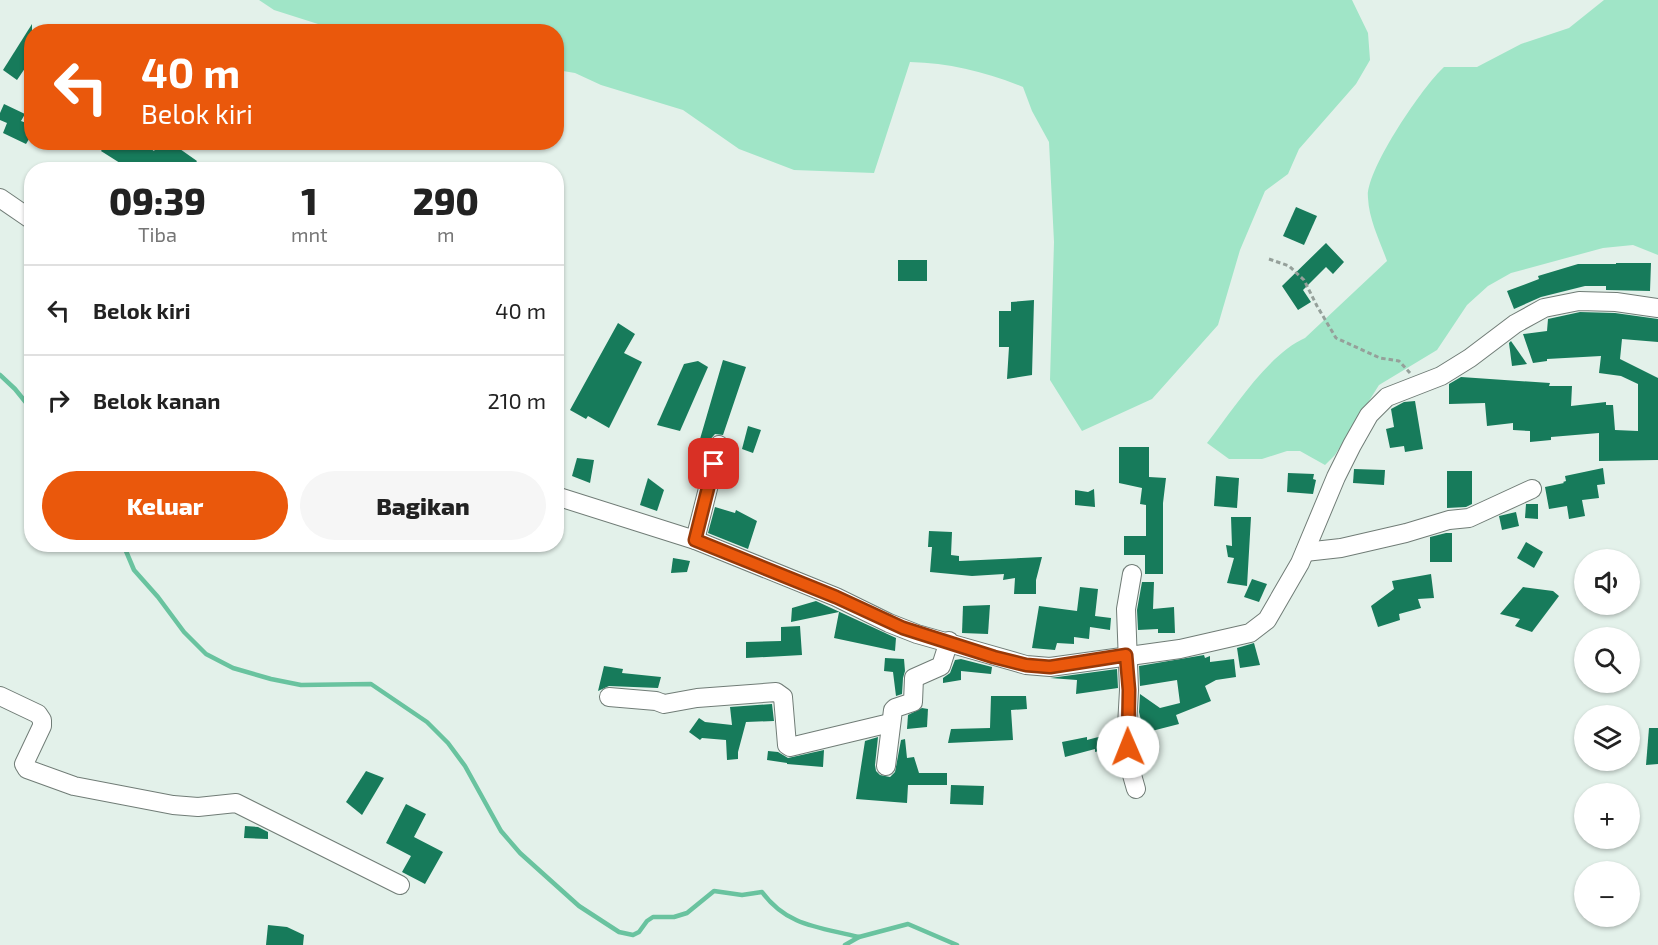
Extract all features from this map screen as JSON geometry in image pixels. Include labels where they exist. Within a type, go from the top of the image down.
[{"type":"street","points":[[0,198],[24,214]]},
{"type":"street","points":[[564,499],[695,540],[836,597],[917,634],[949,641],[994,657],[1026,665],[1050,667],[1180,649],[1250,633],[1268,620],[1287,590],[1336,477],[1370,415],[1388,398],[1441,376],[1470,358],[1515,324],[1544,308],[1579,301],[1616,302],[1658,308]]},
{"type":"street","points":[[695,540],[719,446]]},
{"type":"street","points":[[1305,552],[1341,548],[1449,520],[1469,518],[1533,489]]},
{"type":"street","points":[[1132,574],[1126,609],[1126,655],[1129,690],[1128,747],[1130,768],[1136,789]]},
{"type":"street","points":[[886,766],[891,713],[895,708],[913,702],[913,681],[916,676],[941,666],[949,641]]},
{"type":"street","points":[[609,697],[656,701],[664,704],[696,698],[776,692],[783,698],[787,745],[790,747],[890,723]]},
{"type":"street","points":[[0,696],[38,714],[42,720],[42,726],[24,764],[27,769],[74,786],[173,805],[198,807],[236,803],[400,885]]},
{"type":"path","points":[[1269,259],[1289,266],[1304,280],[1336,338],[1380,358],[1398,361],[1410,373],[1414,386]]},
{"type":"green space","points":[[259,0],[1352,0],[1368,33],[1370,60],[1356,84],[1299,149],[1288,174],[1265,191],[1240,250],[1218,325],[1152,399],[1082,431],[1050,380],[1054,242],[1049,142],[1032,111],[1023,87],[968,69],[910,62],[874,173],[794,170],[739,149],[683,110],[564,71],[564,24],[318,24],[274,10]]},
{"type":"green space","points":[[1604,0],[1658,0],[1658,255],[1633,245],[1603,248],[1511,273],[1488,286],[1467,305],[1437,350],[1379,385],[1335,455],[1325,465],[1300,451],[1287,451],[1262,459],[1229,459],[1207,443],[1264,370],[1291,346],[1305,338],[1387,261],[1370,214],[1368,198],[1370,185],[1385,150],[1397,130],[1435,77],[1444,67],[1477,67],[1521,44],[1569,28]]},
{"type":"building","points":[[24,37],[24,70],[17,80],[3,70]]},
{"type":"building","points":[[4,104],[24,114],[21,121],[24,122],[24,143],[3,133],[7,123],[0,120]]},
{"type":"building","points":[[181,150],[197,161],[118,162],[101,151]]},
{"type":"building","points":[[1296,207],[1317,216],[1304,245],[1283,236]]},
{"type":"building","points":[[1326,243],[1344,262],[1333,274],[1326,267],[1303,290],[1311,302],[1298,310],[1282,286]]},
{"type":"building","points":[[898,260],[927,260],[927,281],[898,281]]},
{"type":"building","points":[[1651,263],[1650,291],[1606,290],[1606,286],[1585,286],[1541,297],[1514,309],[1507,291],[1539,279],[1538,276],[1578,264]]},
{"type":"building","points":[[1034,300],[1032,375],[1007,379],[1009,347],[999,347],[999,311],[1011,311],[1011,302]]},
{"type":"building","points":[[1580,312],[1615,313],[1658,319],[1658,342],[1622,339],[1620,359],[1658,378],[1658,460],[1599,461],[1599,433],[1551,437],[1551,440],[1530,442],[1530,431],[1513,430],[1513,423],[1487,426],[1485,403],[1449,404],[1449,384],[1461,377],[1550,383],[1549,386],[1572,386],[1571,406],[1606,402],[1606,405],[1613,405],[1615,430],[1638,431],[1638,384],[1621,376],[1599,373],[1601,356],[1547,359],[1547,361],[1533,363],[1523,334],[1547,331],[1548,319]]},
{"type":"building","points":[[618,323],[635,334],[624,353],[642,362],[609,428],[588,416],[586,419],[570,410]]},
{"type":"building","points":[[1511,341],[1527,364],[1512,366],[1509,343]]},
{"type":"building","points":[[723,360],[746,367],[723,435],[715,434],[708,442],[700,439]]},
{"type":"building","points":[[698,361],[708,367],[680,431],[657,425],[684,364]]},
{"type":"building","points":[[1415,401],[1423,449],[1405,452],[1404,446],[1390,448],[1386,429],[1394,427],[1391,409],[1404,402]]},
{"type":"building","points":[[748,426],[761,430],[753,453],[742,449]]},
{"type":"building","points":[[1119,447],[1149,447],[1149,477],[1166,478],[1163,503],[1163,574],[1145,574],[1145,555],[1124,555],[1124,536],[1146,536],[1146,505],[1140,504],[1142,488],[1119,483]]},
{"type":"building","points":[[577,458],[594,460],[590,483],[572,476]]},
{"type":"building","points":[[1603,468],[1605,484],[1597,485],[1599,498],[1582,500],[1585,516],[1569,519],[1567,506],[1549,509],[1545,487],[1564,483],[1565,476]]},
{"type":"building","points":[[1354,469],[1385,470],[1384,485],[1353,483]]},
{"type":"building","points":[[1447,471],[1472,471],[1472,504],[1466,507],[1447,508]]},
{"type":"building","points":[[1288,473],[1314,474],[1313,479],[1316,480],[1313,494],[1287,492]]},
{"type":"building","points":[[1216,476],[1239,478],[1237,508],[1214,506]]},
{"type":"building","points":[[648,478],[664,490],[657,511],[640,505]]},
{"type":"building","points":[[1094,489],[1095,507],[1075,505],[1075,490],[1088,492]]},
{"type":"building","points":[[1526,504],[1538,504],[1538,519],[1525,518]]},
{"type":"building","points":[[715,507],[735,513],[736,510],[757,521],[748,549],[708,533]]},
{"type":"building","points":[[1516,512],[1519,526],[1502,530],[1499,516]]},
{"type":"building","points":[[1231,517],[1251,517],[1247,586],[1227,583],[1234,558],[1228,557],[1226,545],[1232,546]]},
{"type":"building","points":[[929,531],[952,532],[951,555],[959,556],[959,561],[1042,557],[1036,580],[1036,594],[1014,594],[1015,578],[1003,580],[1004,574],[972,576],[930,572],[932,547],[928,547]]},
{"type":"building","points":[[1452,533],[1452,562],[1430,562],[1430,537]]},
{"type":"building","points":[[1526,542],[1543,552],[1534,568],[1517,558]]},
{"type":"building","points":[[673,558],[690,561],[687,572],[671,573]]},
{"type":"building","points":[[1431,574],[1434,598],[1418,599],[1421,608],[1399,614],[1400,620],[1378,627],[1371,606],[1394,589],[1392,581]]},
{"type":"building","points":[[1252,579],[1267,584],[1259,602],[1244,597]]},
{"type":"building","points":[[1142,582],[1154,582],[1153,609],[1174,607],[1175,633],[1158,633],[1158,629],[1138,630],[1137,610]]},
{"type":"building","points":[[1080,587],[1098,589],[1095,616],[1111,618],[1110,630],[1090,627],[1089,639],[1074,637],[1074,644],[1057,643],[1055,650],[1032,648],[1039,606],[1077,611]]},
{"type":"building","points":[[1523,587],[1553,591],[1559,596],[1532,632],[1515,626],[1520,619],[1500,614]]},
{"type":"building","points":[[816,601],[896,638],[895,651],[834,638],[839,612],[791,622],[792,608]]},
{"type":"building","points":[[990,605],[988,634],[962,633],[963,606]]},
{"type":"building","points":[[800,626],[802,655],[746,658],[746,642],[781,641],[781,627]]},
{"type":"building","points":[[1254,643],[1260,665],[1240,668],[1237,648]]},
{"type":"building","points":[[1204,655],[1205,658],[1210,656],[1210,662],[1234,659],[1236,677],[1216,680],[1205,686],[1211,701],[1176,715],[1179,724],[1144,733],[1139,712],[1140,694],[1160,708],[1180,703],[1177,680],[1140,686],[1139,666]]},
{"type":"building","points":[[885,658],[904,659],[902,694],[896,696],[893,672],[884,671]]},
{"type":"building","points":[[961,659],[992,667],[991,674],[961,671],[961,680],[943,683],[943,678],[950,673],[955,660]]},
{"type":"building","points":[[604,666],[623,669],[622,673],[661,677],[658,688],[609,686],[598,691]]},
{"type":"building","points":[[1117,669],[1118,688],[1076,694],[1077,680],[1050,678]]},
{"type":"building","points":[[991,696],[1026,696],[1027,709],[1011,710],[1013,740],[948,743],[951,729],[990,728]]},
{"type":"building","points":[[772,704],[774,721],[746,722],[738,759],[727,760],[726,740],[702,738],[700,740],[689,732],[699,718],[705,722],[732,725],[730,707]]},
{"type":"building","points":[[922,708],[928,709],[927,727],[907,729],[908,715]]},
{"type":"building","points":[[1649,728],[1658,728],[1658,764],[1646,765]]},
{"type":"building","points":[[1106,735],[1109,748],[1095,752],[1095,749],[1065,757],[1062,742],[1087,737],[1087,740]]},
{"type":"building","points":[[878,737],[875,765],[880,775],[890,777],[895,772],[901,740],[905,739],[907,758],[914,757],[919,773],[947,773],[947,785],[908,785],[907,803],[856,799],[865,741]]},
{"type":"building","points":[[824,750],[823,767],[767,760],[768,751],[778,752],[788,758]]},
{"type":"building","points":[[366,771],[384,778],[362,815],[346,802]]},
{"type":"building","points":[[951,785],[984,786],[983,805],[950,804]]},
{"type":"building","points":[[406,804],[426,814],[414,837],[443,852],[425,884],[402,872],[411,856],[386,843]]},
{"type":"building","points":[[245,826],[258,827],[268,832],[268,839],[244,838]]},
{"type":"building","points":[[268,925],[287,927],[304,935],[303,945],[266,945]]},
{"type":"waterway","points":[[0,375],[24,400]]},
{"type":"waterway","points":[[126,552],[134,570],[184,632],[206,654],[233,668],[301,685],[371,684],[427,722],[448,743],[465,766],[501,831],[520,853],[579,906],[619,932],[633,935],[653,917],[674,917],[687,913],[714,891],[742,895],[762,892],[772,904],[794,919],[818,928],[859,937]]},
{"type":"waterway","points":[[845,945],[859,937],[908,924],[957,945]]},
{"type":"route","points":[[714,464],[695,540],[836,597],[917,634],[949,641],[994,657],[1026,665],[1050,667],[1126,655],[1129,690],[1128,747]]}]
